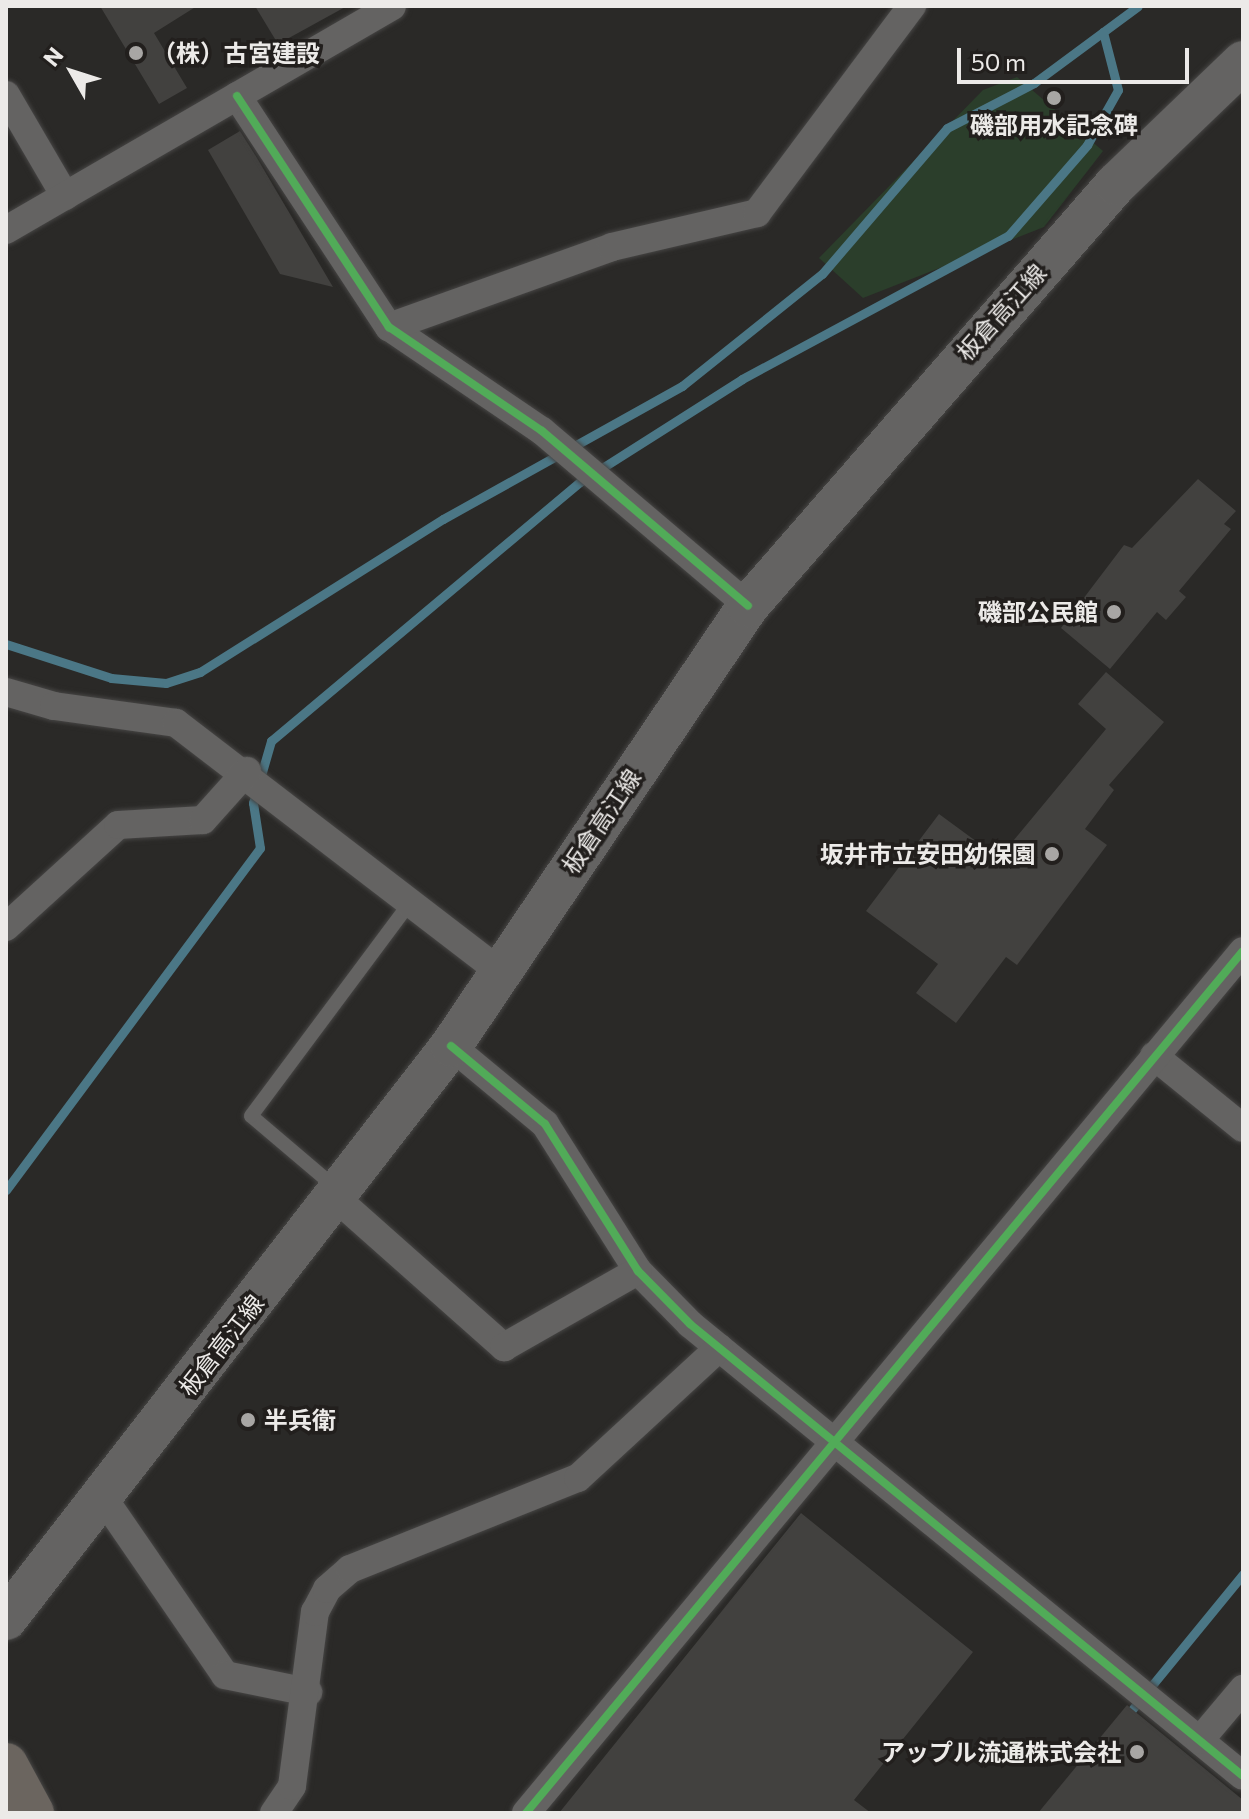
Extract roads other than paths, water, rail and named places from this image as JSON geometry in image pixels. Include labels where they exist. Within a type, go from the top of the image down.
[{"type":"main road","name":"板倉高江線","points":[[6,1619],[451,1046],[748,606],[1116,184],[1243,62]]},
{"type":"main road","points":[[6,1765],[32,1813]]},
{"type":"street","points":[[6,230],[392,6]]},
{"type":"street","points":[[389,327],[612,247],[757,213],[912,6]]},
{"type":"street","points":[[6,95],[65,196]]},
{"type":"street","points":[[237,96],[389,327],[542,431],[748,606]]},
{"type":"street","points":[[6,692],[54,706],[176,723],[247,771],[499,971]]},
{"type":"street","points":[[6,927],[118,825],[203,820],[247,771]]},
{"type":"street","points":[[526,1813],[1243,951]]},
{"type":"street","points":[[451,1046],[545,1124],[638,1271],[719,1348],[831,1443],[1243,1776]]},
{"type":"street","points":[[1154,1056],[1243,1128]]},
{"type":"street","points":[[338,1195],[504,1347],[638,1271]]},
{"type":"street","points":[[274,1813],[292,1786],[308,1692],[315,1612],[350,1569],[578,1478],[719,1348]]},
{"type":"street","points":[[102,1496],[225,1675],[308,1692]]},
{"type":"street","points":[[1200,1740],[1243,1689]]},
{"type":"lane","points":[[338,1195],[251,1116],[411,901]]},
{"type":"waterway","points":[[6,644],[111,678],[166,683],[200,672],[443,519],[682,386],[822,274],[947,128],[1034,83],[1138,6]]},
{"type":"waterway","points":[[6,1190],[260,848],[253,803],[271,741],[580,482],[742,379],[1008,236],[1087,145],[1118,90],[1103,32]]},
{"type":"waterway","points":[[1126,1717],[1243,1574]]},
{"type":"place","name":"（株）古宮建設","points":[[136,53]]},
{"type":"place","name":"磯部用水記念碑","points":[[1054,98]]},
{"type":"place","name":"磯部公民館","points":[[1114,612]]},
{"type":"place","name":"坂井市立安田幼保園","points":[[1052,854]]},
{"type":"place","name":"半兵衛","points":[[248,1420]]},
{"type":"place","name":"アップル流通株式会社","points":[[1137,1752]]}]
